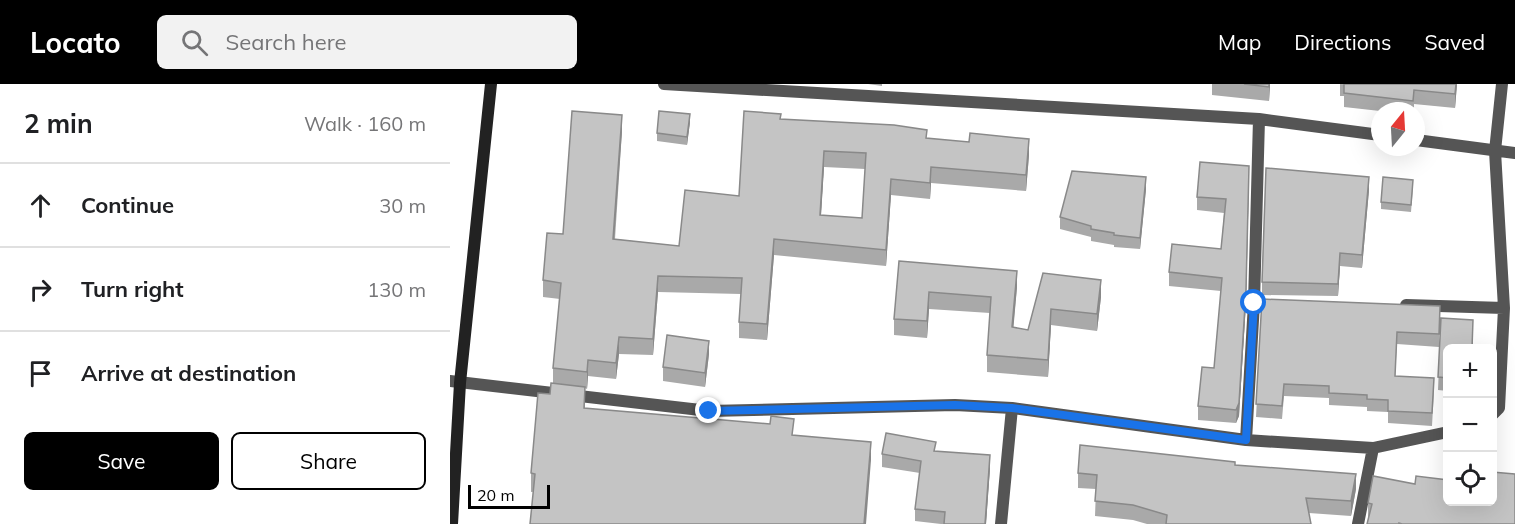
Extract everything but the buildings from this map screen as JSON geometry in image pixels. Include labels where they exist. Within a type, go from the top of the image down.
[{"type":"main road","points":[[452,524],[455,382],[491,84]]},
{"type":"street","points":[[664,84],[834,89],[1258,118],[1371,134]]},
{"type":"street","points":[[1497,410],[1499,408],[1504,308],[1495,151],[1502,84]]},
{"type":"street","points":[[1246,440],[1260,303],[1258,118]]},
{"type":"street","points":[[1425,141],[1515,153]]},
{"type":"street","points":[[1391,305],[1504,308]]},
{"type":"street","points":[[455,382],[709,411],[955,405],[1012,408],[1246,440],[1372,448],[1443,433]]},
{"type":"street","points":[[1001,524],[1012,408]]},
{"type":"street","points":[[1358,524],[1372,448]]},
{"type":"route","points":[[709,411],[955,405],[1012,408],[1246,440],[1254,303]]}]
